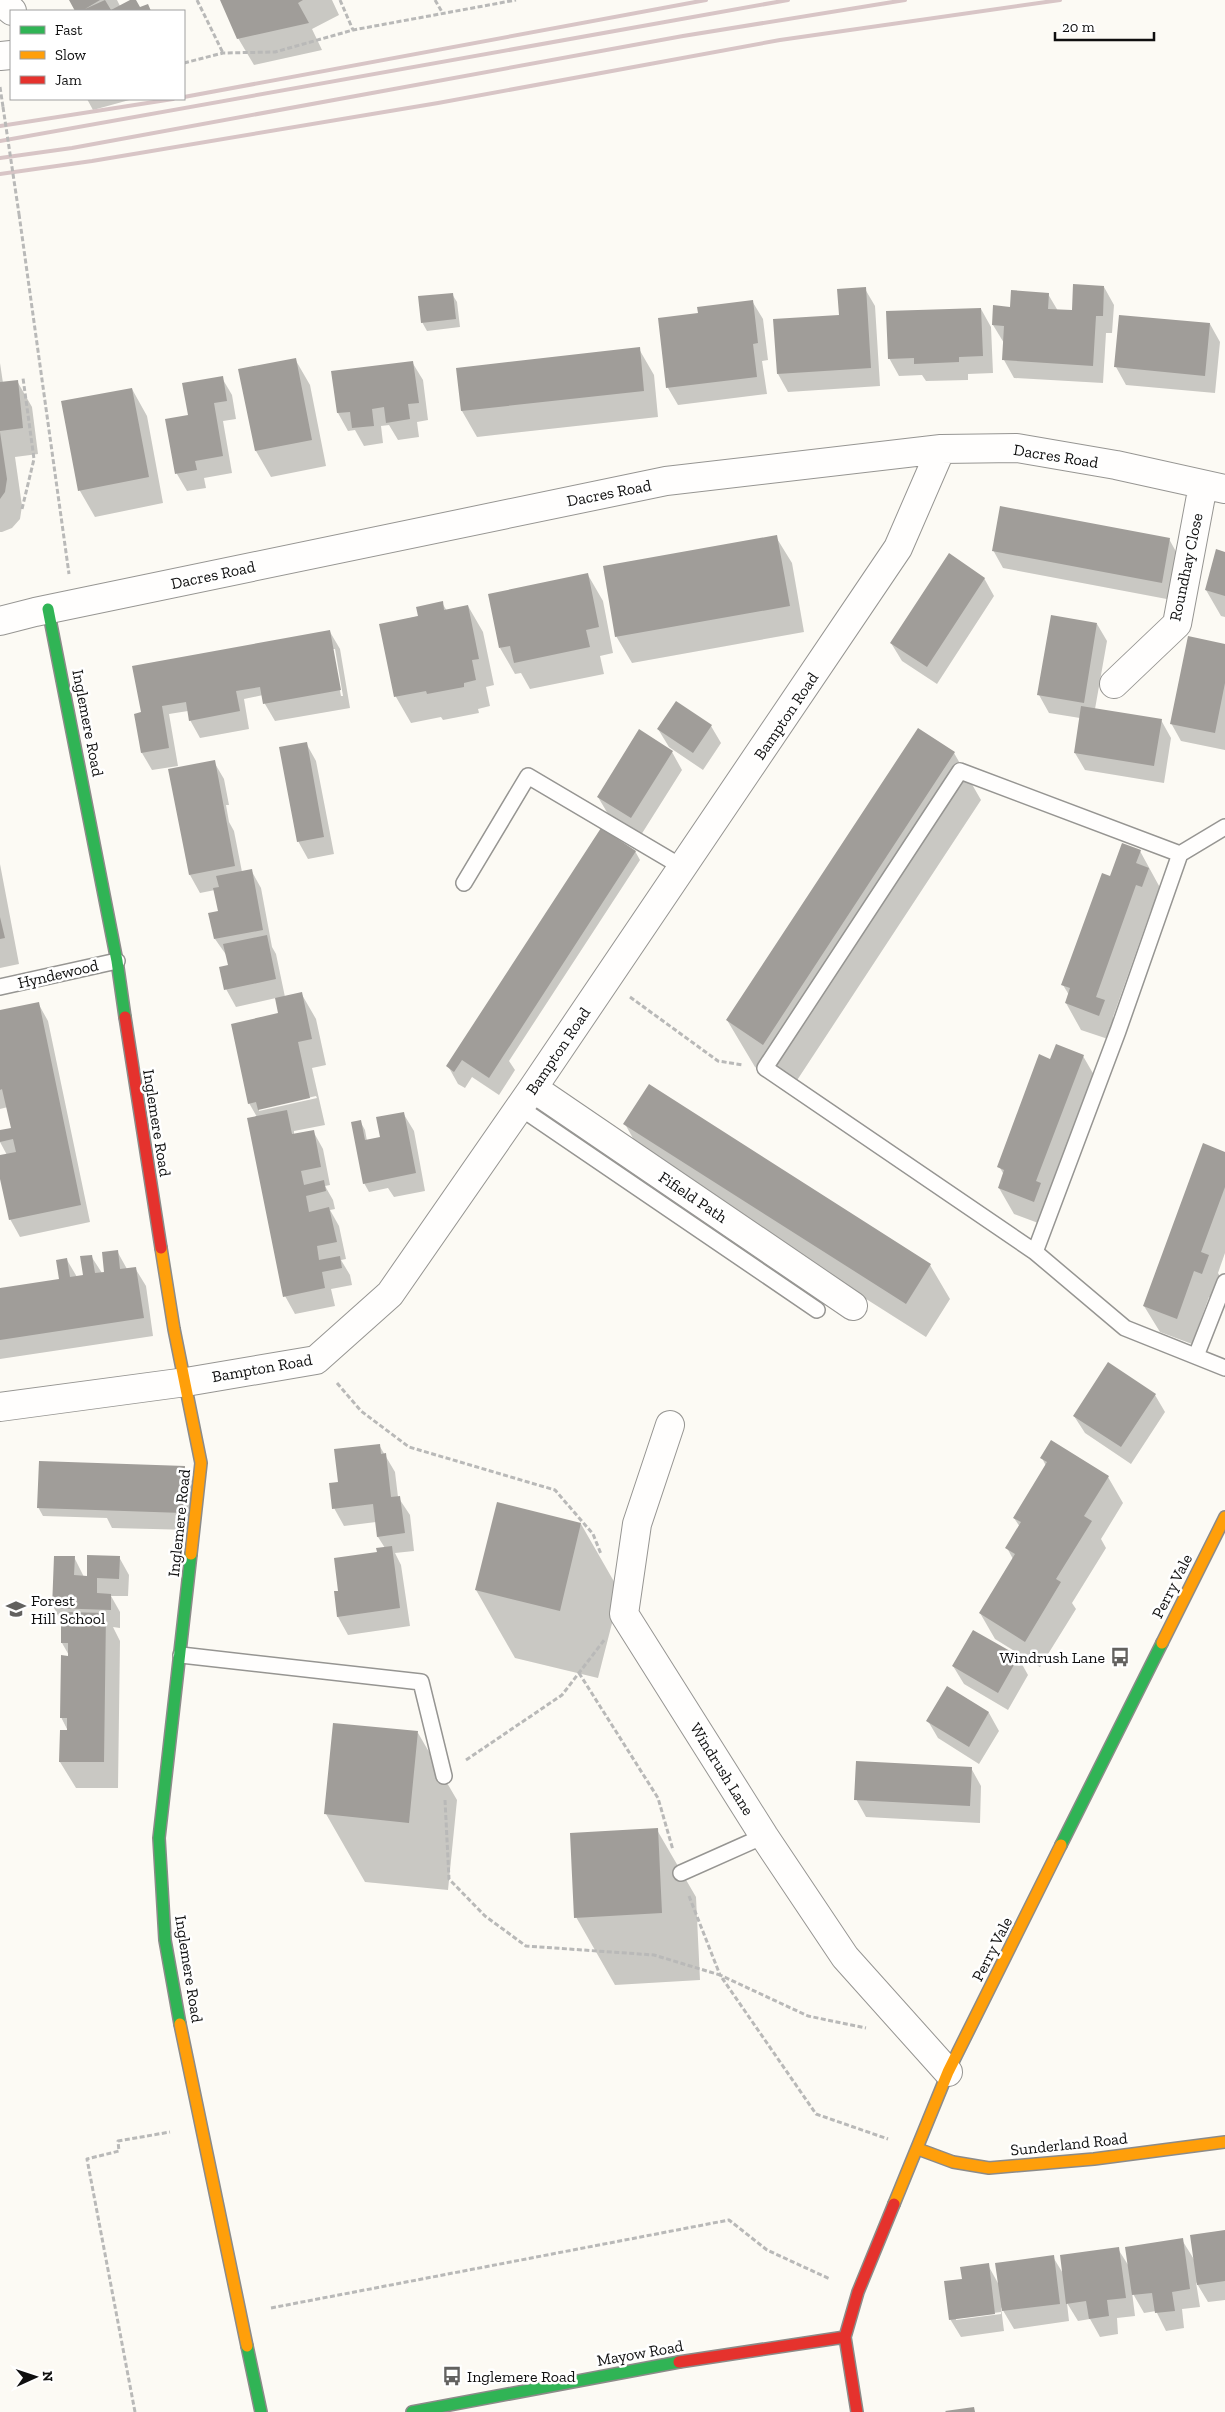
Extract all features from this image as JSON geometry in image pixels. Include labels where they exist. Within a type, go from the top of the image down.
[{"type":"street","points":[[0,2],[11,10]]},
{"type":"street","name":"Dacres Road","points":[[0,622],[61,607],[666,482],[941,449],[1017,448],[1116,466],[1214,487]]},
{"type":"street","name":"Bampton Road","points":[[0,1407],[186,1382],[316,1360],[390,1294],[526,1098],[898,548],[941,449]]},
{"type":"street","name":"Roundhay Close","points":[[1114,684],[1177,624],[1214,487]]},
{"type":"street","name":"Inglemere Road","points":[[61,607],[117,961],[135,1092],[171,1310],[201,1463],[159,1838],[165,1940],[200,2126],[260,2412]]},
{"type":"street","name":"Fifield Path","points":[[526,1098],[853,1306]]},
{"type":"street","points":[[624,1614],[637,1524],[670,1425]]},
{"type":"street","name":"Perry Vale","points":[[857,2412],[844,2337],[858,2292],[948,2072],[1225,1517]]},
{"type":"street","name":"Windrush Lane","points":[[624,1614],[764,1836],[845,1957],[948,2072]]},
{"type":"street","name":"Sunderland Road","points":[[918,2149],[952,2162],[989,2168],[1094,2159],[1225,2142]]},
{"type":"street","name":"Mayow Road","points":[[412,2412],[637,2369],[786,2344],[844,2337]]},
{"type":"lane","points":[[1180,854],[960,771],[765,1068],[1035,1252],[1125,1328],[1225,1368]]},
{"type":"lane","points":[[464,883],[528,776],[682,867]]},
{"type":"lane","points":[[1035,1252],[1118,1031],[1180,854],[1225,827]]},
{"type":"lane","name":"Hyndewood","points":[[0,987],[117,961]]},
{"type":"lane","points":[[526,1098],[817,1310]]},
{"type":"lane","points":[[1196,1356],[1225,1282]]},
{"type":"lane","points":[[181,1654],[421,1682],[444,1776]]},
{"type":"lane","points":[[680,1873],[764,1836]]},
{"type":"path","points":[[197,0],[223,53]]},
{"type":"path","points":[[340,0],[354,30]]},
{"type":"path","points":[[435,0],[442,12]]},
{"type":"path","points":[[185,63],[223,53],[275,52],[354,30],[442,12],[516,0]]},
{"type":"path","points":[[0,84],[23,248],[61,607]]},
{"type":"path","points":[[22,509],[34,459],[23,378]]},
{"type":"path","points":[[606,980],[718,1061],[765,1068]]},
{"type":"path","points":[[316,1360],[361,1411],[409,1447],[555,1490],[593,1534],[603,1560]]},
{"type":"path","points":[[624,1614],[562,1695],[444,1776],[449,1879],[485,1916],[526,1946],[654,1955],[720,1974],[808,2016],[872,2029]]},
{"type":"path","points":[[579,1673],[658,1798],[680,1873],[720,1974],[816,2114],[918,2149]]},
{"type":"path","points":[[135,2412],[87,2159],[119,2152],[118,2141],[200,2126]]},
{"type":"path","points":[[240,2314],[729,2220],[767,2250],[858,2292]]},
{"type":"building","points":[[69,0],[100,0],[85,9],[105,0],[111,10],[74,10]]},
{"type":"building","points":[[130,0],[136,0],[140,7],[148,4],[151,10],[111,10]]},
{"type":"building","points":[[220,0],[303,0],[298,3],[309,23],[237,39]]},
{"type":"building","points":[[1073,284],[1104,286],[1103,316],[1096,316],[1093,366],[1002,360],[1004,326],[992,325],[993,305],[1010,307],[1011,290],[1049,293],[1048,309],[1072,310]]},
{"type":"building","points":[[866,287],[871,368],[777,374],[773,319],[839,315],[837,289]]},
{"type":"building","points":[[453,293],[456,319],[421,323],[418,296]]},
{"type":"building","points":[[753,300],[758,343],[753,344],[757,377],[666,388],[658,318],[698,313],[697,307]]},
{"type":"building","points":[[981,308],[983,356],[959,357],[959,362],[914,364],[914,358],[888,359],[886,311]]},
{"type":"building","points":[[1119,315],[1210,323],[1205,376],[1114,367]]},
{"type":"building","points":[[640,347],[644,391],[461,411],[456,368]]},
{"type":"building","points":[[296,358],[312,440],[255,451],[238,369]]},
{"type":"building","points":[[413,361],[419,403],[408,404],[410,419],[386,423],[384,407],[372,409],[374,426],[352,428],[350,412],[337,413],[331,371]]},
{"type":"building","points":[[223,376],[227,401],[214,403],[223,456],[195,461],[197,470],[175,474],[165,419],[188,415],[182,383]]},
{"type":"building","points":[[18,380],[23,428],[0,431],[0,382]]},
{"type":"building","points":[[132,388],[149,477],[78,491],[61,401]]},
{"type":"building","points":[[0,432],[7,479],[5,492],[0,499]]},
{"type":"building","points":[[1000,506],[1170,538],[1162,583],[992,551]]},
{"type":"building","points":[[777,535],[790,606],[615,637],[603,566]]},
{"type":"building","points":[[1216,549],[1225,552],[1225,596],[1205,590]]},
{"type":"building","points":[[949,553],[985,578],[927,667],[890,643]]},
{"type":"building","points":[[588,573],[599,627],[586,630],[590,647],[514,663],[510,646],[499,648],[488,594]]},
{"type":"building","points":[[443,601],[444,610],[468,605],[479,659],[472,660],[476,680],[464,683],[464,687],[427,694],[426,691],[394,697],[379,624],[418,616],[416,607]]},
{"type":"building","points":[[1051,615],[1097,623],[1084,703],[1037,695]]},
{"type":"building","points":[[330,630],[341,690],[263,704],[260,687],[236,691],[240,711],[189,721],[186,702],[162,706],[169,748],[141,753],[134,714],[141,712],[132,666]]},
{"type":"building","points":[[1188,636],[1225,644],[1225,683],[1215,733],[1170,724]]},
{"type":"building","points":[[676,701],[712,725],[693,753],[657,729]]},
{"type":"building","points":[[1081,706],[1162,719],[1154,766],[1074,753]]},
{"type":"building","points":[[918,728],[955,752],[763,1045],[726,1020]]},
{"type":"building","points":[[639,729],[673,751],[631,818],[597,797]]},
{"type":"building","points":[[307,742],[324,837],[297,842],[279,747]]},
{"type":"building","points":[[215,760],[235,866],[189,875],[168,769]]},
{"type":"building","points":[[601,828],[636,851],[489,1078],[462,1060],[454,1072],[446,1066]]},
{"type":"building","points":[[1122,843],[1141,850],[1136,863],[1149,868],[1142,887],[1136,885],[1096,997],[1105,1000],[1099,1016],[1065,1003],[1070,988],[1061,985],[1102,873],[1110,876]]},
{"type":"building","points":[[252,869],[263,930],[214,939],[208,913],[218,911],[213,888],[219,887],[216,876]]},
{"type":"building","points":[[0,917],[5,938],[0,939]]},
{"type":"building","points":[[267,935],[276,979],[224,990],[219,967],[228,965],[223,944]]},
{"type":"building","points":[[302,992],[312,1039],[298,1042],[310,1098],[258,1110],[256,1102],[248,1104],[231,1024],[278,1013],[275,998]]},
{"type":"building","points":[[39,1002],[81,1205],[9,1220],[0,1179],[0,1155],[16,1152],[13,1139],[0,1142],[0,1130],[11,1128],[2,1089],[0,1090],[0,1010]]},
{"type":"building","points":[[1056,1044],[1084,1055],[1036,1181],[1041,1183],[1034,1202],[998,1188],[1004,1170],[997,1167],[1039,1054],[1050,1059]]},
{"type":"building","points":[[649,1084],[931,1264],[906,1304],[623,1124]]},
{"type":"building","points":[[287,1110],[292,1134],[314,1130],[321,1167],[301,1171],[304,1185],[324,1180],[326,1191],[306,1196],[309,1212],[329,1207],[337,1242],[317,1246],[319,1260],[340,1256],[342,1268],[322,1272],[325,1288],[283,1297],[247,1118]]},
{"type":"building","points":[[404,1112],[416,1173],[363,1184],[351,1122],[361,1120],[365,1140],[380,1137],[376,1117]]},
{"type":"building","points":[[1203,1143],[1225,1152],[1225,1187],[1201,1252],[1209,1255],[1202,1274],[1194,1271],[1177,1319],[1143,1306]]},
{"type":"building","points":[[118,1250],[120,1269],[136,1267],[144,1318],[0,1340],[0,1288],[59,1279],[56,1260],[67,1258],[70,1277],[83,1275],[80,1256],[92,1255],[95,1273],[104,1272],[102,1252]]},
{"type":"building","points":[[1108,1362],[1156,1394],[1121,1447],[1073,1416]]},
{"type":"building","points":[[1051,1440],[1109,1476],[1084,1516],[1092,1521],[1056,1579],[1061,1582],[1025,1642],[979,1613],[1015,1554],[1005,1548],[1021,1522],[1013,1518],[1047,1462],[1040,1458]]},
{"type":"building","points":[[380,1444],[381,1454],[386,1453],[391,1497],[400,1496],[405,1533],[377,1537],[373,1504],[332,1509],[329,1483],[338,1482],[334,1449]]},
{"type":"building","points":[[39,1461],[185,1466],[183,1513],[37,1508]]},
{"type":"building","points":[[497,1502],[581,1523],[560,1611],[475,1590]]},
{"type":"building","points":[[392,1546],[400,1608],[337,1617],[334,1591],[338,1591],[334,1558],[377,1552],[376,1548]]},
{"type":"building","points":[[87,1555],[120,1556],[119,1579],[97,1578],[97,1593],[111,1594],[111,1610],[52,1608],[54,1556],[75,1556],[74,1575],[87,1576]]},
{"type":"building","points":[[61,1612],[106,1613],[104,1762],[59,1762],[60,1730],[67,1730],[67,1718],[60,1718],[61,1655],[68,1656],[68,1643],[61,1643]]},
{"type":"building","points":[[973,1630],[1019,1656],[998,1693],[952,1666]]},
{"type":"building","points":[[947,1686],[989,1712],[969,1747],[926,1721]]},
{"type":"building","points":[[333,1723],[418,1731],[409,1823],[324,1814]]},
{"type":"building","points":[[856,1761],[972,1767],[970,1806],[854,1800]]},
{"type":"building","points":[[658,1828],[662,1913],[574,1918],[570,1833]]},
{"type":"building","points":[[1225,2230],[1225,2281],[1197,2285],[1190,2235]]},
{"type":"building","points":[[1183,2238],[1190,2289],[1172,2292],[1175,2311],[1155,2313],[1152,2293],[1132,2295],[1125,2247]]},
{"type":"building","points":[[1119,2247],[1126,2298],[1107,2300],[1109,2316],[1089,2319],[1086,2301],[1066,2304],[1060,2255]]},
{"type":"building","points":[[1054,2255],[1060,2304],[1002,2311],[995,2263]]},
{"type":"building","points":[[989,2263],[995,2314],[949,2320],[944,2281],[962,2279],[960,2267]]},
{"type":"building","points":[[974,2407],[975,2412],[945,2411]]},
{"type":"railway","points":[[185,97],[706,0]]},
{"type":"railway","points":[[0,141],[788,0]]},
{"type":"railway","points":[[0,158],[72,148],[683,36],[905,0]]},
{"type":"railway","points":[[0,174],[92,161],[438,103],[780,40],[1060,0]]},
{"type":"railway","points":[[0,126],[167,100]]},
{"type":"traffic: fast","points":[[48,609],[117,961],[125,1017]]},
{"type":"traffic: fast","points":[[180,2024],[165,1940],[159,1838],[191,1554]]},
{"type":"traffic: fast","points":[[1061,1845],[1162,1643]]},
{"type":"traffic: fast","points":[[247,2346],[261,2412]]},
{"type":"traffic: fast","points":[[412,2412],[679,2362]]},
{"type":"traffic: slow","points":[[161,1248],[174,1329],[201,1463],[191,1554]]},
{"type":"traffic: slow","points":[[1162,1643],[1225,1517]]},
{"type":"traffic: slow","points":[[894,2204],[948,2072],[1061,1845]]},
{"type":"traffic: slow","points":[[180,2024],[247,2346]]},
{"type":"traffic: slow","points":[[918,2149],[953,2162],[989,2168],[1094,2159],[1225,2142]]},
{"type":"traffic: jam","points":[[125,1017],[161,1248]]},
{"type":"traffic: jam","points":[[857,2412],[845,2337],[858,2292],[894,2204]]},
{"type":"traffic: jam","points":[[679,2362],[845,2337]]},
{"type":"place","name":"Forest Hill School","points":[[16,1609]]},
{"type":"place","name":"Windrush Lane","points":[[1120,1657]]},
{"type":"place","name":"Inglemere Road","points":[[452,2376]]}]
